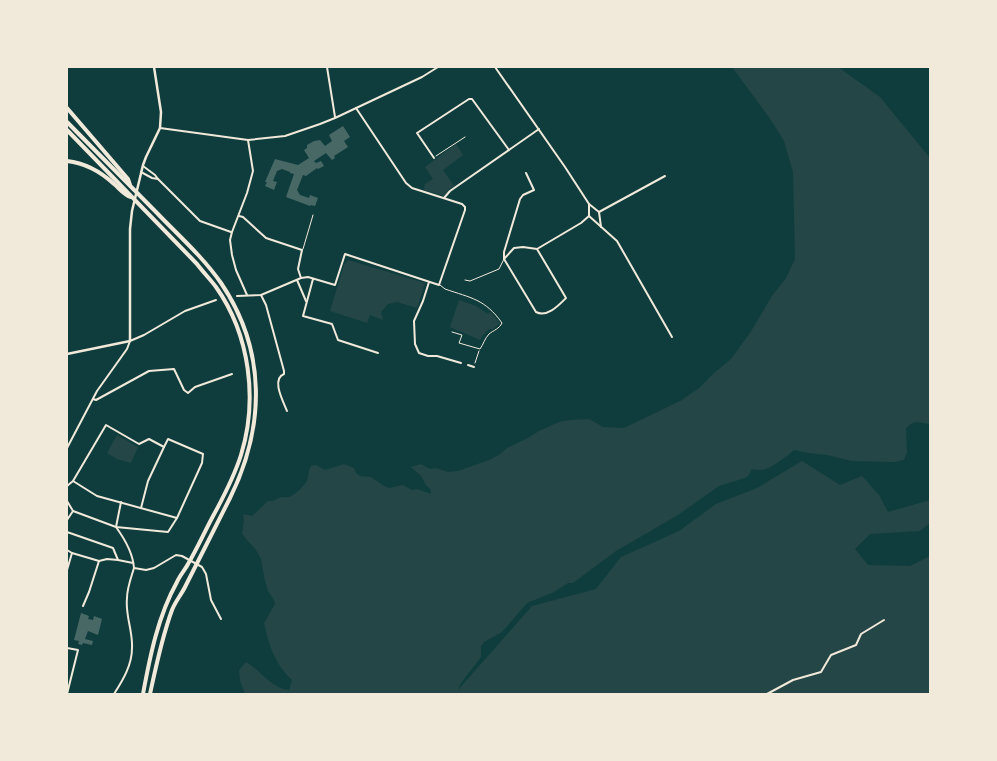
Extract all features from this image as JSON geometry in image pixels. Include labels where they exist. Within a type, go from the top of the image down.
[{"type":"highway","points":[[67,108],[128,179],[131,187]]},
{"type":"highway","points":[[67,122],[209,268],[220,282],[232,301],[242,324],[250,349],[254,371],[256,399],[254,431],[246,461],[230,498],[172,610],[150,694]]},
{"type":"highway","points":[[67,130],[127,191],[131,198]]},
{"type":"highway","points":[[67,161],[79,163],[97,171],[114,183],[142,208],[197,264],[216,288],[226,304],[239,332],[248,370],[250,395],[248,426],[239,462],[226,491],[177,582],[166,607],[155,641],[142,694]]},
{"type":"street","points":[[67,448],[97,392],[127,349],[130,341],[130,229],[132,211],[142,166],[160,128],[161,112],[154,67]]},
{"type":"street","points":[[327,67],[336,118]]},
{"type":"street","points":[[160,128],[248,140],[285,136],[336,118],[422,78],[438,67]]},
{"type":"street","points":[[495,67],[539,129],[589,204],[599,212],[601,227]]},
{"type":"street","points":[[434,158],[417,133],[472,98],[509,150]]},
{"type":"street","points":[[237,296],[261,294],[301,278],[308,277],[335,285],[345,254],[439,285],[465,207],[462,204],[412,188],[406,183],[356,108]]},
{"type":"street","points":[[444,198],[450,191],[539,129]]},
{"type":"street","points":[[247,295],[232,256],[230,240],[253,171],[248,140]]},
{"type":"street","points":[[142,166],[155,175],[200,221],[232,232]]},
{"type":"street","points":[[141,172],[152,178],[158,179]]},
{"type":"street","points":[[526,173],[534,190],[523,195],[520,199],[504,252],[504,259],[536,312],[543,314],[553,309],[566,298],[537,248]]},
{"type":"street","points":[[599,212],[664,176]]},
{"type":"street","points":[[589,204],[589,216],[617,241],[672,337]]},
{"type":"street","points":[[239,216],[243,217],[266,238],[302,250],[298,269],[301,278]]},
{"type":"street","points":[[504,259],[514,248],[537,248],[581,223],[589,216]]},
{"type":"street","points":[[314,279],[303,316],[332,324],[338,340],[378,353]]},
{"type":"street","points":[[297,280],[307,302]]},
{"type":"street","points":[[429,282],[423,301],[414,321],[414,337],[417,349],[419,354],[437,356],[461,363]]},
{"type":"street","points":[[261,294],[266,305],[284,371],[284,374],[278,378],[278,386],[287,411]]},
{"type":"street","points":[[67,354],[130,341],[144,335],[186,310],[216,300]]},
{"type":"street","points":[[468,366],[474,367]]},
{"type":"street","points":[[93,399],[96,400],[150,371],[174,369],[184,390],[188,392],[232,374]]},
{"type":"street","points":[[67,486],[74,481],[106,425],[139,444],[149,439],[164,447]]},
{"type":"street","points":[[67,501],[73,512],[116,526],[168,532],[177,518],[202,463],[203,454],[168,439],[148,480],[141,508]]},
{"type":"street","points":[[74,481],[97,496],[177,518]]},
{"type":"street","points":[[114,694],[124,678],[131,659],[132,648],[126,610],[127,597],[134,568],[124,538],[116,526],[120,502]]},
{"type":"street","points":[[67,520],[73,512]]},
{"type":"street","points":[[67,532],[113,548],[118,560]]},
{"type":"street","points":[[67,550],[72,553],[100,561],[107,559],[133,563]]},
{"type":"street","points":[[67,570],[72,553]]},
{"type":"street","points":[[134,568],[146,570],[154,568],[176,555],[182,556],[202,567],[206,574],[211,600],[221,619]]},
{"type":"street","points":[[83,606],[100,561]]},
{"type":"street","points":[[767,694],[793,680],[821,672],[831,655],[856,645],[861,634],[884,620]]},
{"type":"street","points":[[67,648],[78,650],[67,694]]},
{"type":"lane","points":[[302,250],[313,215]]},
{"type":"lane","points":[[465,280],[470,281],[499,269],[504,259]]},
{"type":"lane","points":[[439,285],[445,289],[478,300],[494,312],[502,323],[500,327],[486,337],[480,349],[459,343],[462,335],[452,332]]},
{"type":"path","points":[[434,158],[465,136]]},
{"type":"path","points":[[474,367],[480,349]]},
{"type":"shaded area","points":[[732,67],[838,67],[880,97],[930,158],[930,424],[914,423],[906,429],[907,452],[904,460],[894,462],[852,461],[827,455],[794,450],[769,468],[751,470],[749,475],[745,478],[719,486],[678,515],[616,551],[573,583],[568,583],[554,592],[527,603],[502,632],[484,642],[481,647],[481,657],[461,683],[458,690],[532,606],[596,589],[621,557],[679,531],[716,504],[757,488],[802,461],[840,485],[862,476],[879,495],[888,512],[930,500],[930,523],[920,531],[870,534],[855,549],[868,565],[910,566],[930,556],[930,694],[245,694],[240,681],[239,670],[246,662],[271,683],[282,689],[289,690],[292,680],[281,668],[268,639],[264,623],[275,604],[268,591],[261,559],[256,550],[242,534],[244,520],[243,514],[252,516],[268,501],[288,497],[294,494],[302,488],[307,481],[311,466],[316,465],[325,470],[344,464],[354,468],[356,473],[360,476],[371,477],[389,488],[403,485],[412,490],[417,489],[431,494],[430,489],[421,476],[411,467],[421,464],[430,469],[436,468],[448,472],[458,471],[489,460],[499,455],[507,448],[539,431],[559,422],[569,420],[589,419],[603,427],[624,428],[682,400],[699,388],[731,359],[750,333],[772,296],[786,278],[795,259],[793,172],[784,141],[771,120]]},
{"type":"shaded area","points":[[456,144],[463,155],[443,170],[454,186],[449,189],[444,196],[424,190],[425,184],[433,179],[425,167]]},
{"type":"shaded area","points":[[348,260],[425,283],[417,308],[397,302],[388,304],[381,312],[383,320],[370,315],[367,323],[330,311],[344,265]]},
{"type":"shaded area","points":[[459,300],[476,306],[488,314],[490,312],[500,323],[493,329],[489,329],[480,340],[450,327]]},
{"type":"shaded area","points":[[117,435],[138,447],[131,463],[117,459],[107,453]]},
{"type":"building","points":[[343,126],[350,137],[344,141],[348,147],[334,156],[335,158],[332,160],[326,153],[314,161],[316,163],[321,161],[324,166],[318,169],[317,168],[306,176],[303,175],[297,190],[300,195],[309,198],[310,195],[318,198],[315,206],[310,206],[286,197],[294,174],[290,172],[282,169],[277,171],[273,181],[277,182],[274,190],[265,186],[267,182],[265,182],[275,159],[298,165],[309,158],[304,150],[307,148],[307,145],[314,141],[320,140],[325,146],[332,141],[329,135]]},
{"type":"building","points":[[81,613],[89,616],[88,619],[93,620],[94,616],[102,619],[98,635],[88,631],[85,639],[93,641],[92,645],[83,643],[82,645],[78,644],[79,641],[74,640]]}]
